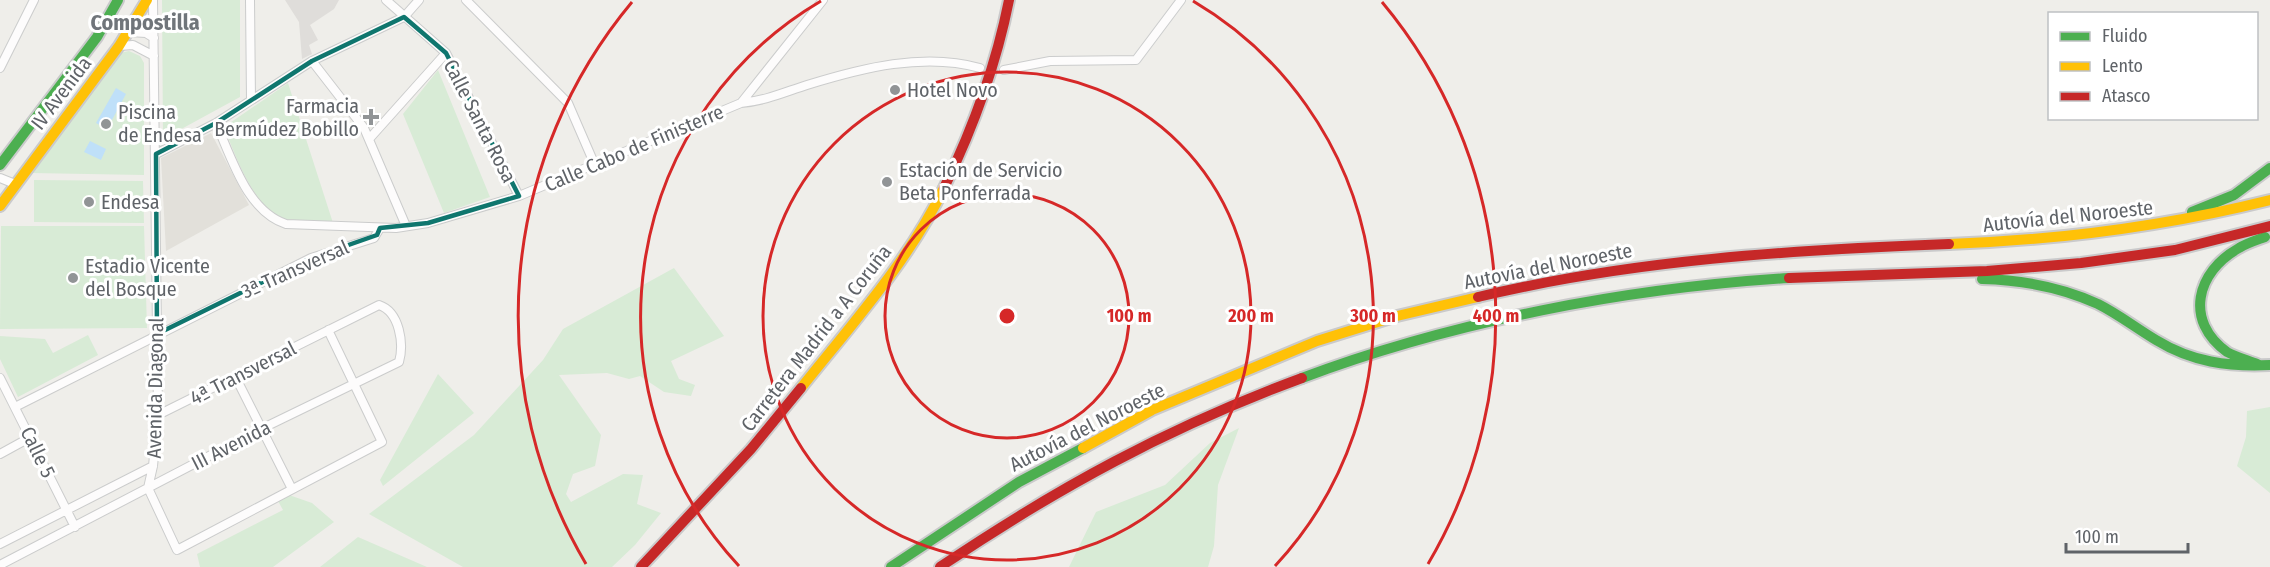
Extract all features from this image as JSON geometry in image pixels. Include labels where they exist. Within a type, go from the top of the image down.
[{"type":"main road","points":[[0,165],[102,30],[118,0]]},
{"type":"main road","name":"IV Avenida","points":[[0,206],[13,183],[129,32],[147,0]]},
{"type":"main road","name":"Carretera Madrid a A Coruña","points":[[641,567],[751,449],[882,288],[934,208],[965,144],[997,55],[1009,0]]},
{"type":"main road","points":[[1871,248],[2046,235],[2167,218],[2196,211],[2221,200],[2259,179],[2270,168]]},
{"type":"main road","name":"Autovía del Noroeste","points":[[891,567],[1018,482],[1152,410],[1317,341],[1397,316],[1519,287],[1652,266],[1871,248],[2037,241],[2077,237],[2194,219],[2270,200]]},
{"type":"main road","points":[[1667,291],[1738,282],[1987,271],[2102,261],[2179,249],[2270,226]]},
{"type":"main road","points":[[2266,365],[2249,362],[2216,342],[2204,328],[2197,308],[2203,286],[2214,266],[2232,250],[2270,236]]},
{"type":"main road","points":[[940,567],[1083,476],[1247,397],[1332,366],[1470,326],[1644,293],[1828,282],[1995,279],[2053,288],[2099,304],[2192,358],[2228,366],[2266,365]]},
{"type":"street","points":[[0,68],[34,0]]},
{"type":"street","name":"Avenida Diagonal","points":[[148,488],[153,466],[158,415],[153,0]]},
{"type":"street","points":[[250,0],[251,100]]},
{"type":"street","name":"Calle Santa Rosa","points":[[386,0],[446,53],[519,196]]},
{"type":"street","points":[[156,154],[216,123],[312,61],[404,17],[419,0]]},
{"type":"street","points":[[466,0],[568,103],[594,163]]},
{"type":"street","points":[[741,103],[823,0]]},
{"type":"street","points":[[1004,69],[1050,61],[1136,60],[1181,0]]},
{"type":"street","points":[[129,32],[146,33],[154,38]]},
{"type":"street","points":[[119,46],[134,45],[154,56]]},
{"type":"street","points":[[370,138],[446,53]]},
{"type":"street","points":[[312,61],[370,138],[406,226]]},
{"type":"street","name":"Calle Cabo de Finisterre","points":[[216,123],[240,175],[260,208],[273,220],[286,224],[380,228],[428,223],[519,196],[741,103],[761,102],[852,72],[895,64],[936,63],[980,68]]},
{"type":"street","points":[[0,178],[13,183]]},
{"type":"street","name":"3ª Transversal","points":[[15,407],[311,258],[374,238],[380,228]]},
{"type":"street","name":"4ª Transversal","points":[[158,415],[379,305],[384,307],[395,320],[402,341],[399,362]]},
{"type":"street","points":[[148,488],[177,550],[382,442],[328,330]]},
{"type":"street","name":"III Avenida","points":[[0,565],[261,429],[399,362]]},
{"type":"street","name":"Calle 5","points":[[0,378],[75,527]]},
{"type":"street","points":[[236,378],[292,489]]},
{"type":"street","points":[[0,454],[31,437]]},
{"type":"street","points":[[0,544],[153,466]]},
{"type":"highlighted area","points":[[404,17],[446,53],[519,196],[428,223],[380,228],[377,235],[311,258],[157,334],[156,154],[216,123],[312,61]]},
{"type":"shaded area","points":[[285,0],[339,0],[334,9],[310,25],[318,40],[309,45],[312,54],[302,59],[299,22]]},
{"type":"shaded area","points":[[211,133],[249,205],[166,251],[161,158]]},
{"type":"green space","name":"Compostilla","points":[[162,0],[240,0],[240,97],[163,139]]},
{"type":"green space","name":"Piscina de Endesa","points":[[129,51],[140,56],[144,63],[144,175],[31,173],[120,53]]},
{"type":"green space","points":[[438,70],[490,197],[444,213],[403,114]]},
{"type":"green space","points":[[288,83],[333,223],[287,220],[265,206],[256,195],[240,166],[224,127]]},
{"type":"green space","name":"Endesa","points":[[34,180],[143,181],[144,223],[34,222]]},
{"type":"green space","name":"Estadio Vicente del Bosque","points":[[1,226],[144,226],[147,328],[0,329]]},
{"type":"green space","points":[[674,268],[724,336],[671,361],[679,379],[695,385],[691,396],[664,392],[640,376],[629,379],[607,373],[559,375],[601,435],[595,466],[573,474],[566,494],[571,502],[623,474],[643,475],[637,504],[661,513],[635,545],[612,567],[463,567],[369,514],[474,435],[543,360],[563,329]]},
{"type":"green space","points":[[88,335],[98,355],[18,397],[0,359],[0,336],[45,339],[53,353]]},
{"type":"green space","points":[[438,374],[474,413],[383,486],[380,480]]},
{"type":"green space","points":[[2270,407],[2270,493],[2237,466],[2246,437],[2247,411]]},
{"type":"green space","points":[[1239,428],[1218,485],[1214,546],[1208,567],[1069,567],[1096,512],[1165,485],[1210,443]]},
{"type":"green space","points":[[289,495],[312,503],[334,522],[273,567],[200,567],[197,554],[283,510],[278,501]]},
{"type":"green space","points":[[358,537],[427,567],[320,567]]},
{"type":"water","points":[[116,88],[126,94],[107,129],[96,123]]},
{"type":"water","points":[[90,141],[106,149],[101,160],[84,152]]},
{"type":"traffic: fast","points":[[0,165],[97,37],[118,0]]},
{"type":"traffic: fast","points":[[2192,212],[2234,195],[2270,168]]},
{"type":"traffic: fast","points":[[2257,364],[2227,352],[2213,340],[2205,326],[2201,312],[2201,297],[2205,283],[2224,258],[2242,246],[2265,237]]},
{"type":"traffic: fast","points":[[1302,378],[1419,340],[1542,310],[1666,290],[1789,278]]},
{"type":"traffic: fast","points":[[1982,279],[2041,286],[2084,298],[2105,308],[2156,340],[2197,358],[2225,364],[2270,365]]},
{"type":"traffic: fast","points":[[891,567],[1019,482],[1083,448]]},
{"type":"traffic: slow","points":[[0,206],[119,46],[147,0]]},
{"type":"traffic: slow","points":[[801,388],[896,267],[930,215],[944,188]]},
{"type":"traffic: slow","points":[[1949,244],[2111,231],[2190,218],[2270,200]]},
{"type":"traffic: slow","points":[[1083,448],[1152,410],[1317,341],[1397,316],[1478,297]]},
{"type":"traffic: jam","points":[[944,188],[983,96],[1009,0]]},
{"type":"traffic: jam","points":[[1789,278],[1987,271],[2081,263],[2175,250],[2270,226]]},
{"type":"traffic: jam","points":[[1478,297],[1594,274],[1712,259],[1949,244]]},
{"type":"traffic: jam","points":[[940,567],[1028,511],[1115,461],[1205,417],[1302,378]]},
{"type":"traffic: jam","points":[[641,567],[751,449],[801,388]]},
{"type":"place","name":"Hotel Novo","points":[[895,90]]},
{"type":"place","name":"Farmacia Bermúdez Bobillo","points":[[371,117]]},
{"type":"place","name":"Piscina de Endesa","points":[[106,124]]},
{"type":"place","name":"Estación de Servicio Beta Ponferrada","points":[[887,182]]},
{"type":"place","name":"Endesa","points":[[89,202]]},
{"type":"place","name":"Estadio Vicente del Bosque","points":[[73,278]]},
{"type":"district","name":"Compostilla","points":[[145,22]]}]
